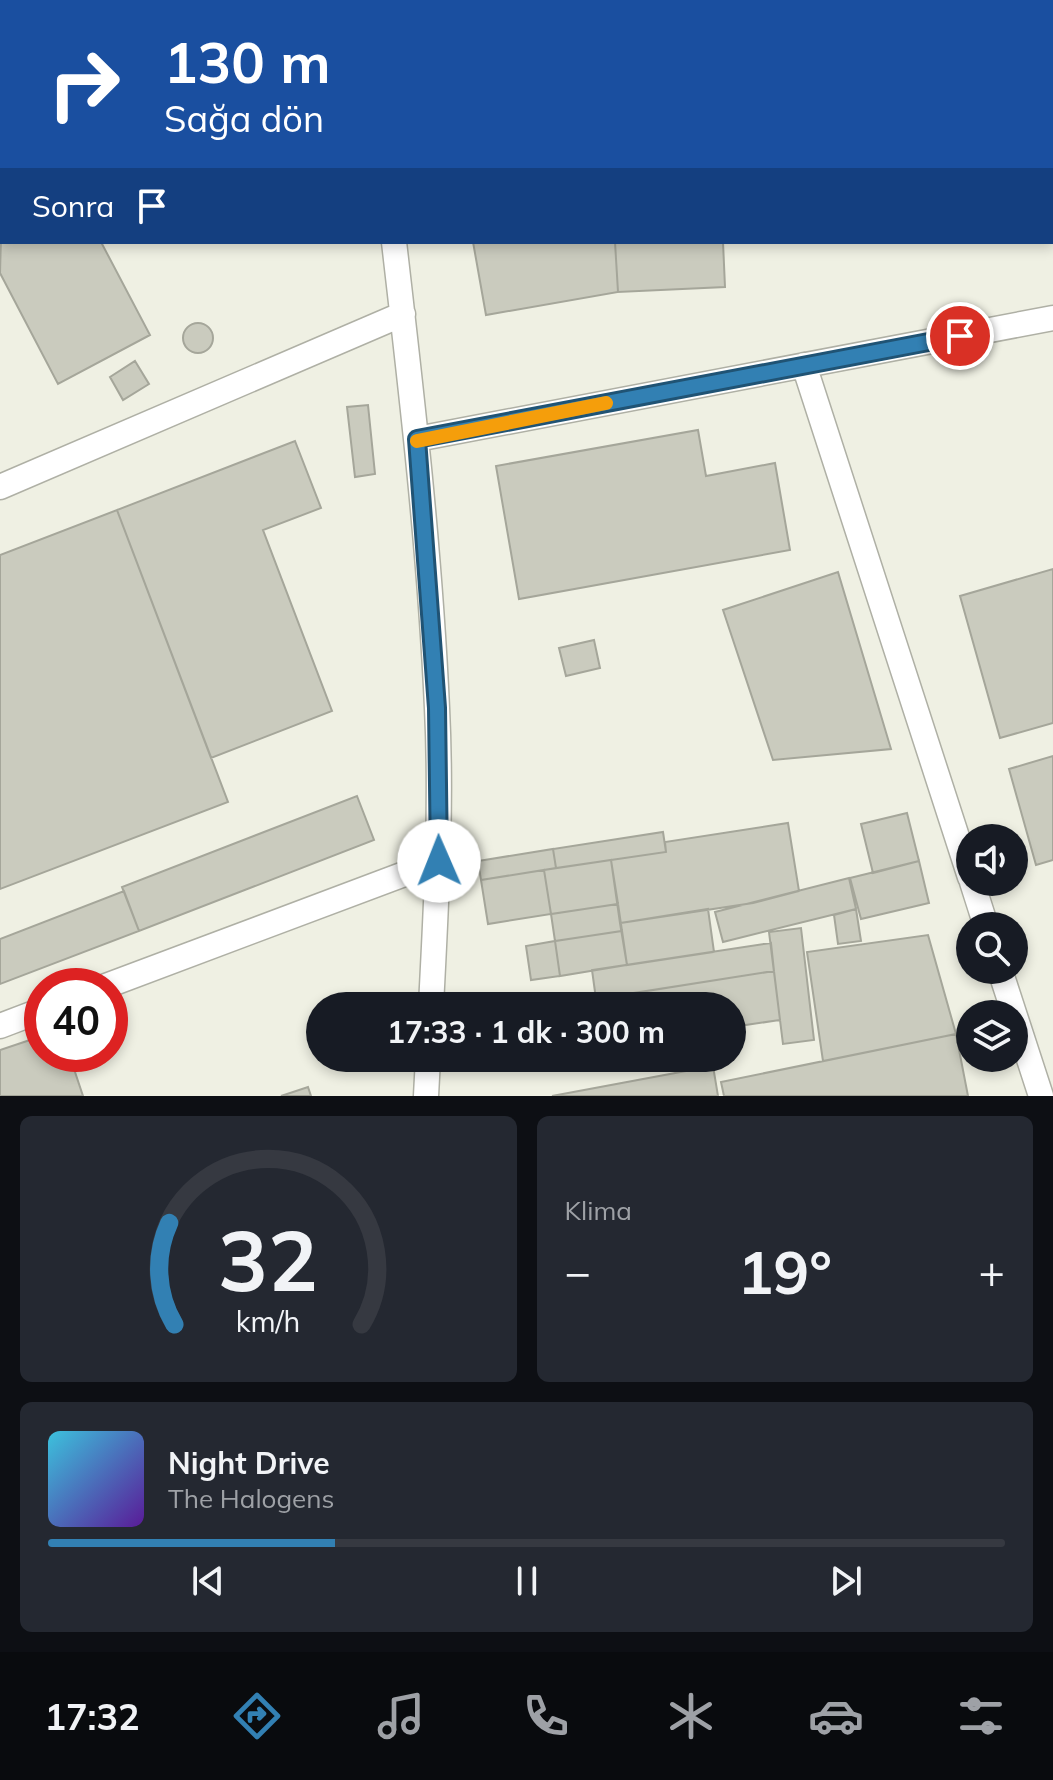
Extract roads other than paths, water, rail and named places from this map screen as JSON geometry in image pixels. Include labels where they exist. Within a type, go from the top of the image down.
[{"type":"street","points":[[394,244],[417,439],[437,708],[439,861],[432,992]]},
{"type":"street","points":[[0,487],[403,314]]},
{"type":"street","points":[[417,439],[1053,318]]},
{"type":"street","points":[[804,365],[956,833]]},
{"type":"street","points":[[128,978],[439,861]]},
{"type":"street","points":[[1005,984],[1041,1096]]},
{"type":"street","points":[[0,1026],[24,1017]]},
{"type":"street","points":[[426,1096],[427,1072]]}]
